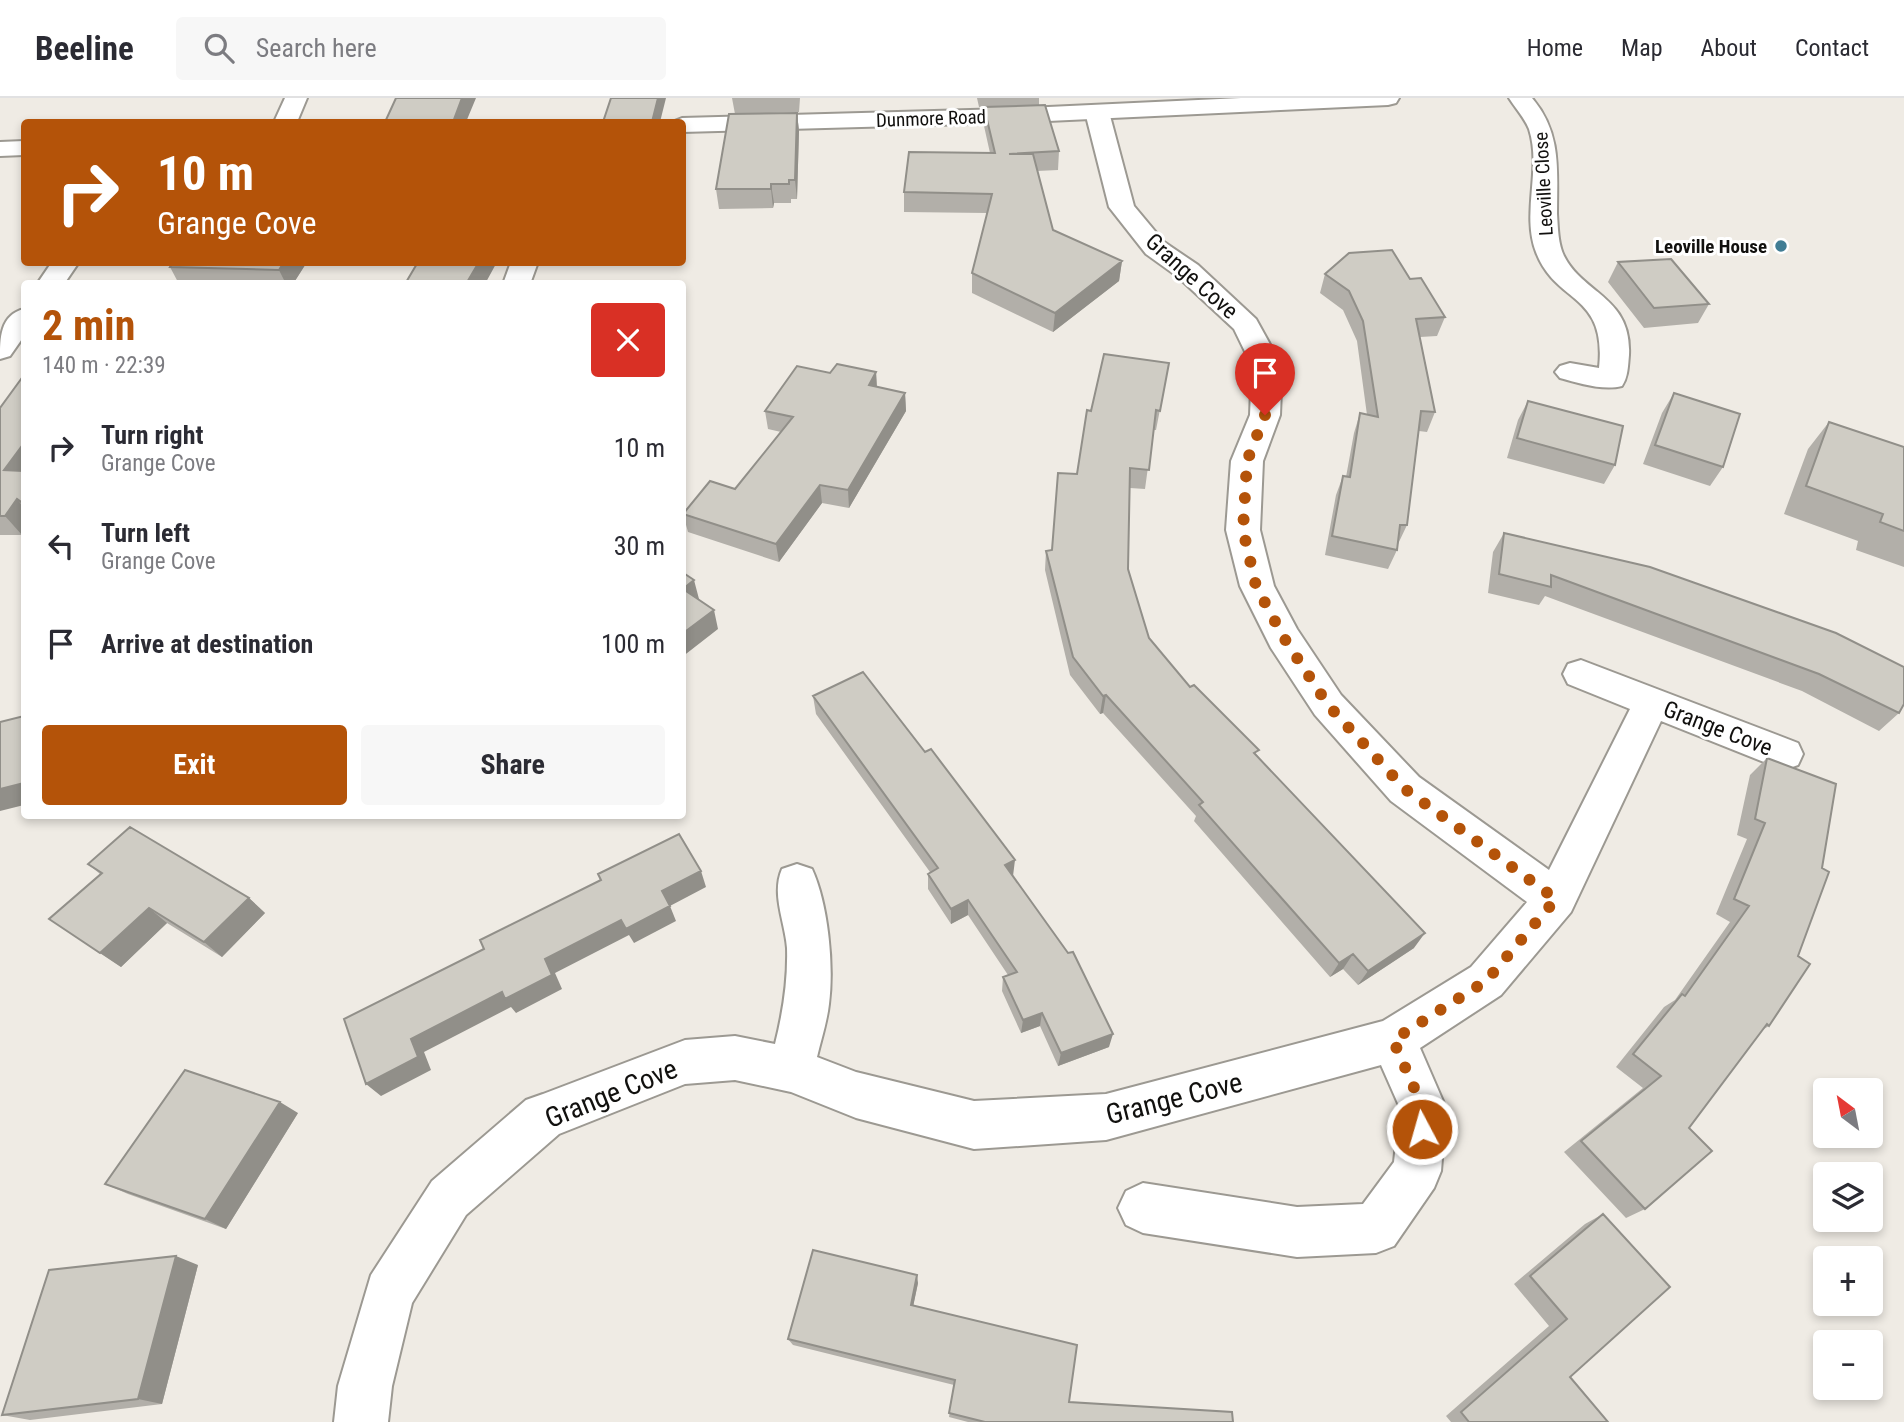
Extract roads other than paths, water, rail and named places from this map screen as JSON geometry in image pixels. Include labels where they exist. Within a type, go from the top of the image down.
[{"type":"street","points":[[287,119],[296,98]]},
{"type":"street","name":"Dunmore Road","points":[[686,125],[1097,112],[1388,98]]},
{"type":"street","name":"Leoville Close","points":[[1520,98],[1534,111],[1543,130],[1547,248],[1559,269],[1592,298],[1613,331],[1612,379],[1570,372]]},
{"type":"street","name":"Grange Cove","points":[[1097,112],[1122,207],[1155,248],[1188,271],[1246,325],[1267,366],[1265,415],[1247,461],[1243,530],[1256,586],[1284,638],[1328,705],[1405,789],[1556,899]]},
{"type":"street","points":[[0,149],[21,148]]},
{"type":"street","points":[[0,350],[21,321]]},
{"type":"street","name":"Grange Cove","points":[[1581,674],[1784,754]]},
{"type":"street","name":"Grange Cove","points":[[361,1422],[365,1386],[389,1293],[449,1199],[542,1117],[685,1062],[735,1058],[791,1070],[856,1096],[974,1125],[1106,1117],[1393,1040],[1486,981],[1556,899],[1651,702]]},
{"type":"street","points":[[791,1070],[807,1003],[808,947],[797,882]]},
{"type":"street","points":[[1143,1208],[1297,1232],[1376,1228],[1417,1171],[1423,1108],[1393,1040]]},
{"type":"place","name":"Leoville House","points":[[1781,246]]}]
